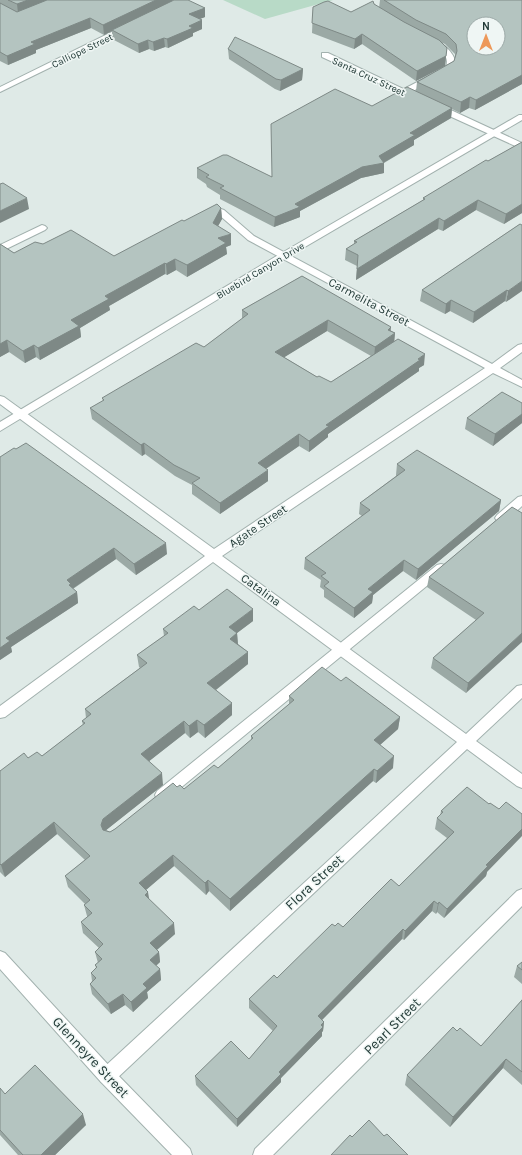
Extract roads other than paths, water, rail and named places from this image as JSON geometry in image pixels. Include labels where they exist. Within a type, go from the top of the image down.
[{"type":"street","name":"Calliope Street","points":[[0,90],[135,24]]},
{"type":"street","points":[[404,92],[449,68],[452,64],[452,59],[448,52],[436,44],[424,39]]},
{"type":"street","name":"Santa Cruz Street","points":[[325,55],[522,146]]},
{"type":"street","name":"Bluebird Canyon Drive","points":[[0,427],[283,256],[522,117]]},
{"type":"street","name":"Carmelita Street","points":[[221,212],[251,238],[522,384]]},
{"type":"street","points":[[0,249],[42,228]]},
{"type":"street","name":"Agate Street","points":[[0,713],[214,555],[522,347]]},
{"type":"street","name":"Catalina","points":[[0,399],[20,416],[214,555],[522,782]]},
{"type":"street","points":[[492,525],[522,500]]},
{"type":"street","points":[[154,802],[342,650],[450,560]]},
{"type":"street","name":"Flora Street","points":[[107,1076],[522,690]]},
{"type":"street","name":"Pearl Street","points":[[261,1155],[522,896]]},
{"type":"street","name":"Glenneyre Street","points":[[0,958],[107,1076],[184,1155]]}]
